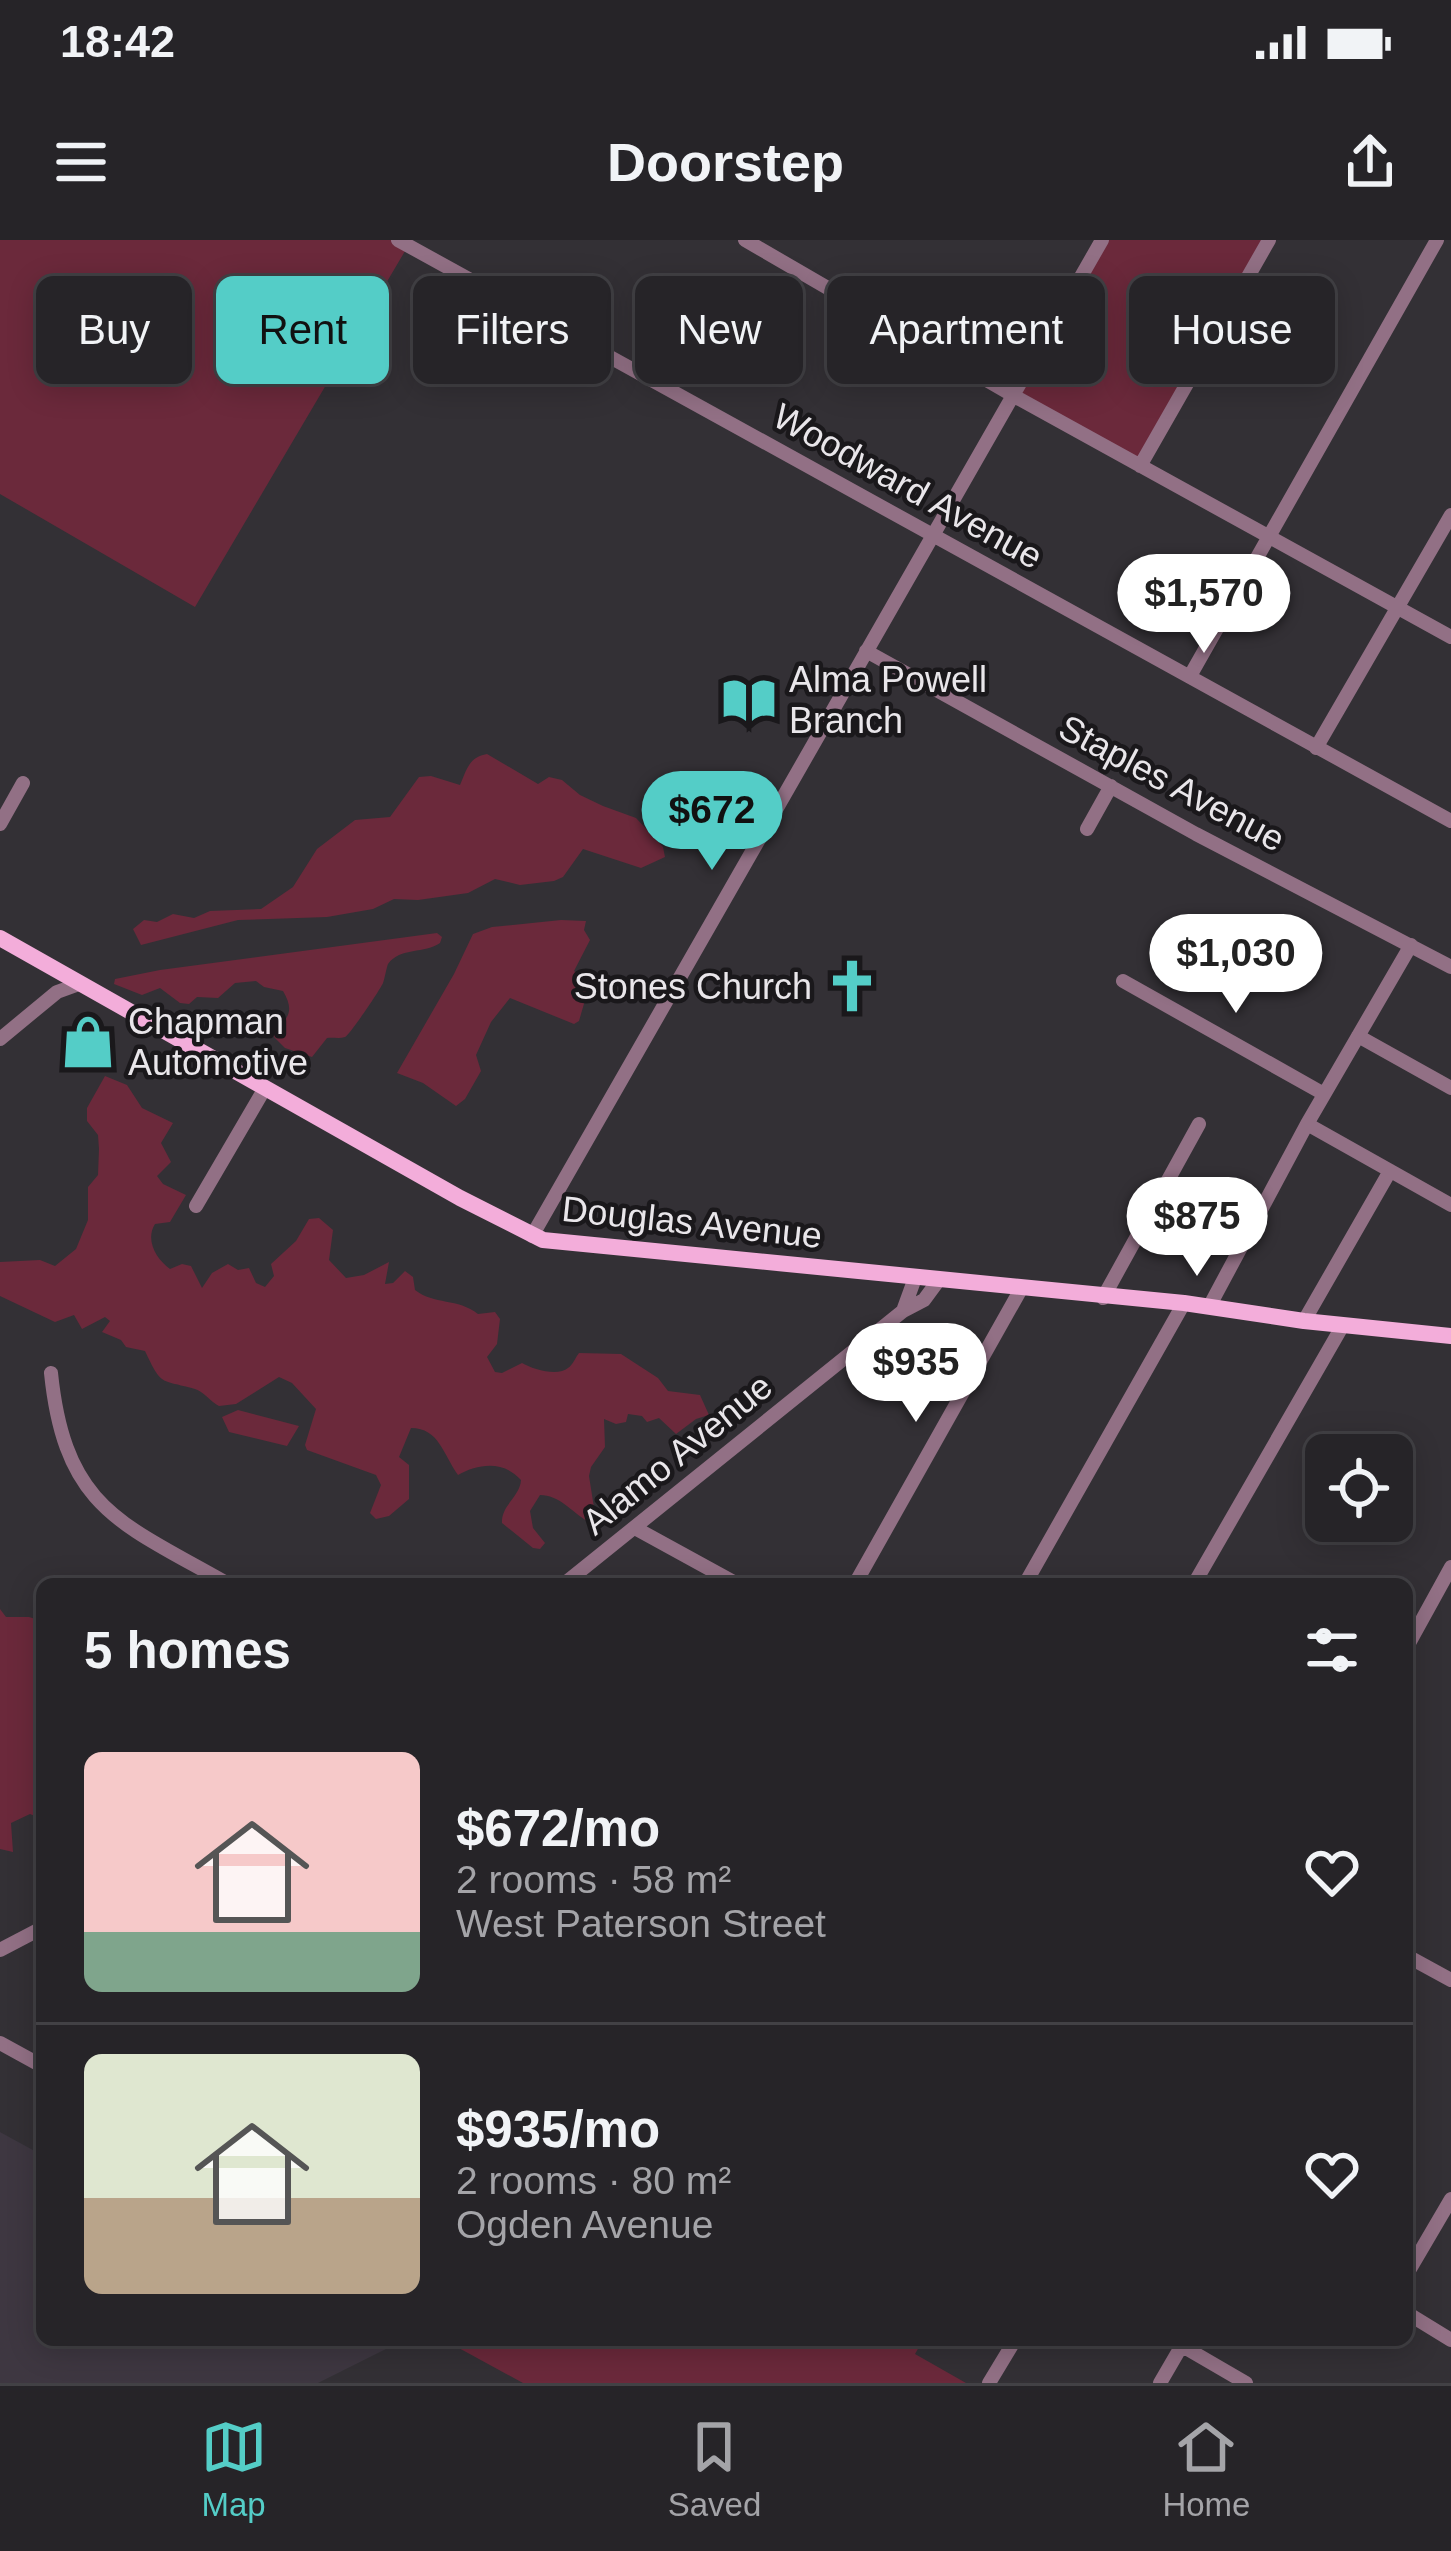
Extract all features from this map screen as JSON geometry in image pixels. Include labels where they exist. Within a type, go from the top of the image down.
[{"type":"main road","name":"Douglas Avenue","points":[[0,938],[532,1236],[556,1244],[1184,1304],[1451,1336]]},
{"type":"street","name":"Woodward Avenue","points":[[398,240],[1451,821]]},
{"type":"street","points":[[532,1236],[1102,240]]},
{"type":"street","points":[[1140,466],[1269,240]]},
{"type":"street","points":[[1190,676],[1437,240]]},
{"type":"street","points":[[756,243],[1014,396],[1451,637]]},
{"type":"street","points":[[1316,748],[1451,515]]},
{"type":"street","name":"Staples Avenue","points":[[866,650],[1451,968]]},
{"type":"street","points":[[0,824],[23,783]]},
{"type":"street","points":[[1087,829],[1111,786]]},
{"type":"street","points":[[1209,1307],[1411,945]]},
{"type":"street","points":[[1124,981],[1324,1094]]},
{"type":"street","points":[[0,1039],[57,992],[79,984]]},
{"type":"street","points":[[1358,1036],[1451,1088]]},
{"type":"street","points":[[196,1206],[265,1088]]},
{"type":"street","points":[[1102,1298],[1199,1124]]},
{"type":"street","points":[[1307,1124],[1451,1205]]},
{"type":"street","points":[[1304,1322],[1390,1171]]},
{"type":"street","points":[[903,1311],[915,1278]]},
{"type":"street","name":"Alamo Avenue","points":[[572,1578],[903,1311],[915,1308],[938,1281]]},
{"type":"street","points":[[858,1578],[1021,1289]]},
{"type":"street","points":[[1028,1578],[1184,1304]]},
{"type":"street","points":[[1197,1578],[1343,1325]]},
{"type":"street","points":[[51,1373],[62,1443],[94,1498],[125,1524],[218,1578]]},
{"type":"street","points":[[635,1528],[726,1578]]},
{"type":"street","points":[[1413,1636],[1451,1567]]},
{"type":"street","points":[[0,1950],[36,1933]]},
{"type":"street","points":[[1413,1961],[1451,1980]]},
{"type":"street","points":[[0,2043],[36,2063]]},
{"type":"street","points":[[1413,2264],[1451,2199]]},
{"type":"street","points":[[1413,2317],[1451,2340]]},
{"type":"street","points":[[989,2383],[1011,2346]]},
{"type":"street","points":[[1160,2383],[1178,2346]]},
{"type":"street","points":[[1186,2346],[1246,2383]]},
{"type":"shaded area","points":[[0,240],[398,240],[408,246],[389,278],[216,276],[216,384],[327,384],[195,607],[0,494]]},
{"type":"shaded area","points":[[1103,240],[1269,240],[1248,276],[1129,276],[1129,384],[1187,384],[1140,466],[1014,396],[1021,384],[1105,384],[1105,276],[1082,276]]},
{"type":"shaded area","points":[[487,754],[538,784],[549,777],[562,780],[580,795],[636,818],[663,847],[665,857],[641,868],[583,849],[563,877],[554,881],[520,885],[495,879],[468,893],[394,899],[373,909],[327,917],[238,920],[141,945],[133,929],[144,920],[261,909],[293,887],[317,849],[355,820],[390,817],[419,777],[460,785],[472,761]]},
{"type":"shaded area","points":[[586,921],[584,930],[590,940],[574,971],[590,983],[579,1021],[574,1024],[510,998],[491,1022],[476,1055],[481,1071],[456,1106],[423,1083],[397,1073],[473,934],[492,927]]},
{"type":"shaded area","points":[[437,933],[442,937],[440,943],[393,959],[381,987],[348,1035],[327,1038],[312,1057],[285,1048],[274,1037],[273,1029],[287,1018],[288,1003],[283,991],[256,981],[235,983],[218,998],[197,997],[189,1004],[160,988],[142,995],[114,984],[115,979],[160,970]]},
{"type":"shaded area","points":[[105,1076],[127,1085],[142,1108],[173,1123],[161,1143],[171,1162],[157,1176],[186,1195],[170,1222],[155,1224],[152,1243],[170,1269],[191,1266],[202,1288],[212,1273],[228,1264],[238,1270],[249,1268],[256,1283],[265,1287],[274,1276],[271,1264],[296,1241],[309,1219],[319,1218],[333,1230],[329,1260],[346,1278],[389,1262],[385,1284],[405,1271],[422,1295],[478,1314],[495,1312],[500,1319],[497,1344],[487,1357],[495,1372],[522,1363],[558,1372],[570,1367],[579,1353],[621,1354],[658,1378],[668,1391],[700,1395],[709,1415],[676,1434],[659,1418],[647,1422],[628,1414],[626,1422],[616,1424],[604,1419],[605,1447],[589,1476],[595,1514],[587,1521],[559,1501],[540,1495],[530,1511],[533,1528],[545,1543],[540,1549],[502,1523],[521,1480],[506,1469],[490,1466],[458,1475],[439,1444],[420,1429],[411,1428],[399,1457],[409,1465],[409,1499],[389,1516],[376,1519],[370,1513],[381,1485],[376,1475],[307,1450],[316,1409],[292,1383],[279,1377],[236,1404],[219,1406],[198,1390],[163,1380],[145,1351],[126,1347],[102,1332],[110,1321],[105,1317],[82,1329],[74,1315],[55,1322],[0,1296],[0,1262],[40,1260],[55,1266],[76,1249],[88,1220],[88,1187],[98,1175],[98,1135],[87,1121],[87,1108]]},
{"type":"shaded area","points":[[238,1410],[299,1426],[287,1446],[229,1432],[222,1417]]},
{"type":"shaded area","points":[[0,1609],[6,1617],[36,1619],[36,1816],[30,1814],[11,1823],[13,1852],[0,1849]]},
{"type":"shaded area","points":[[0,2132],[36,2152],[36,2346],[392,2346],[318,2383],[0,2383]]},
{"type":"shaded area","points":[[455,2346],[920,2346],[915,2354],[966,2383],[523,2383]]},
{"type":"place","name":"Alma Powell Branch","points":[[749,700]]},
{"type":"place","name":"Stones Church","points":[[852,986]]},
{"type":"place","name":"Chapman Automotive","points":[[88,1042]]}]
